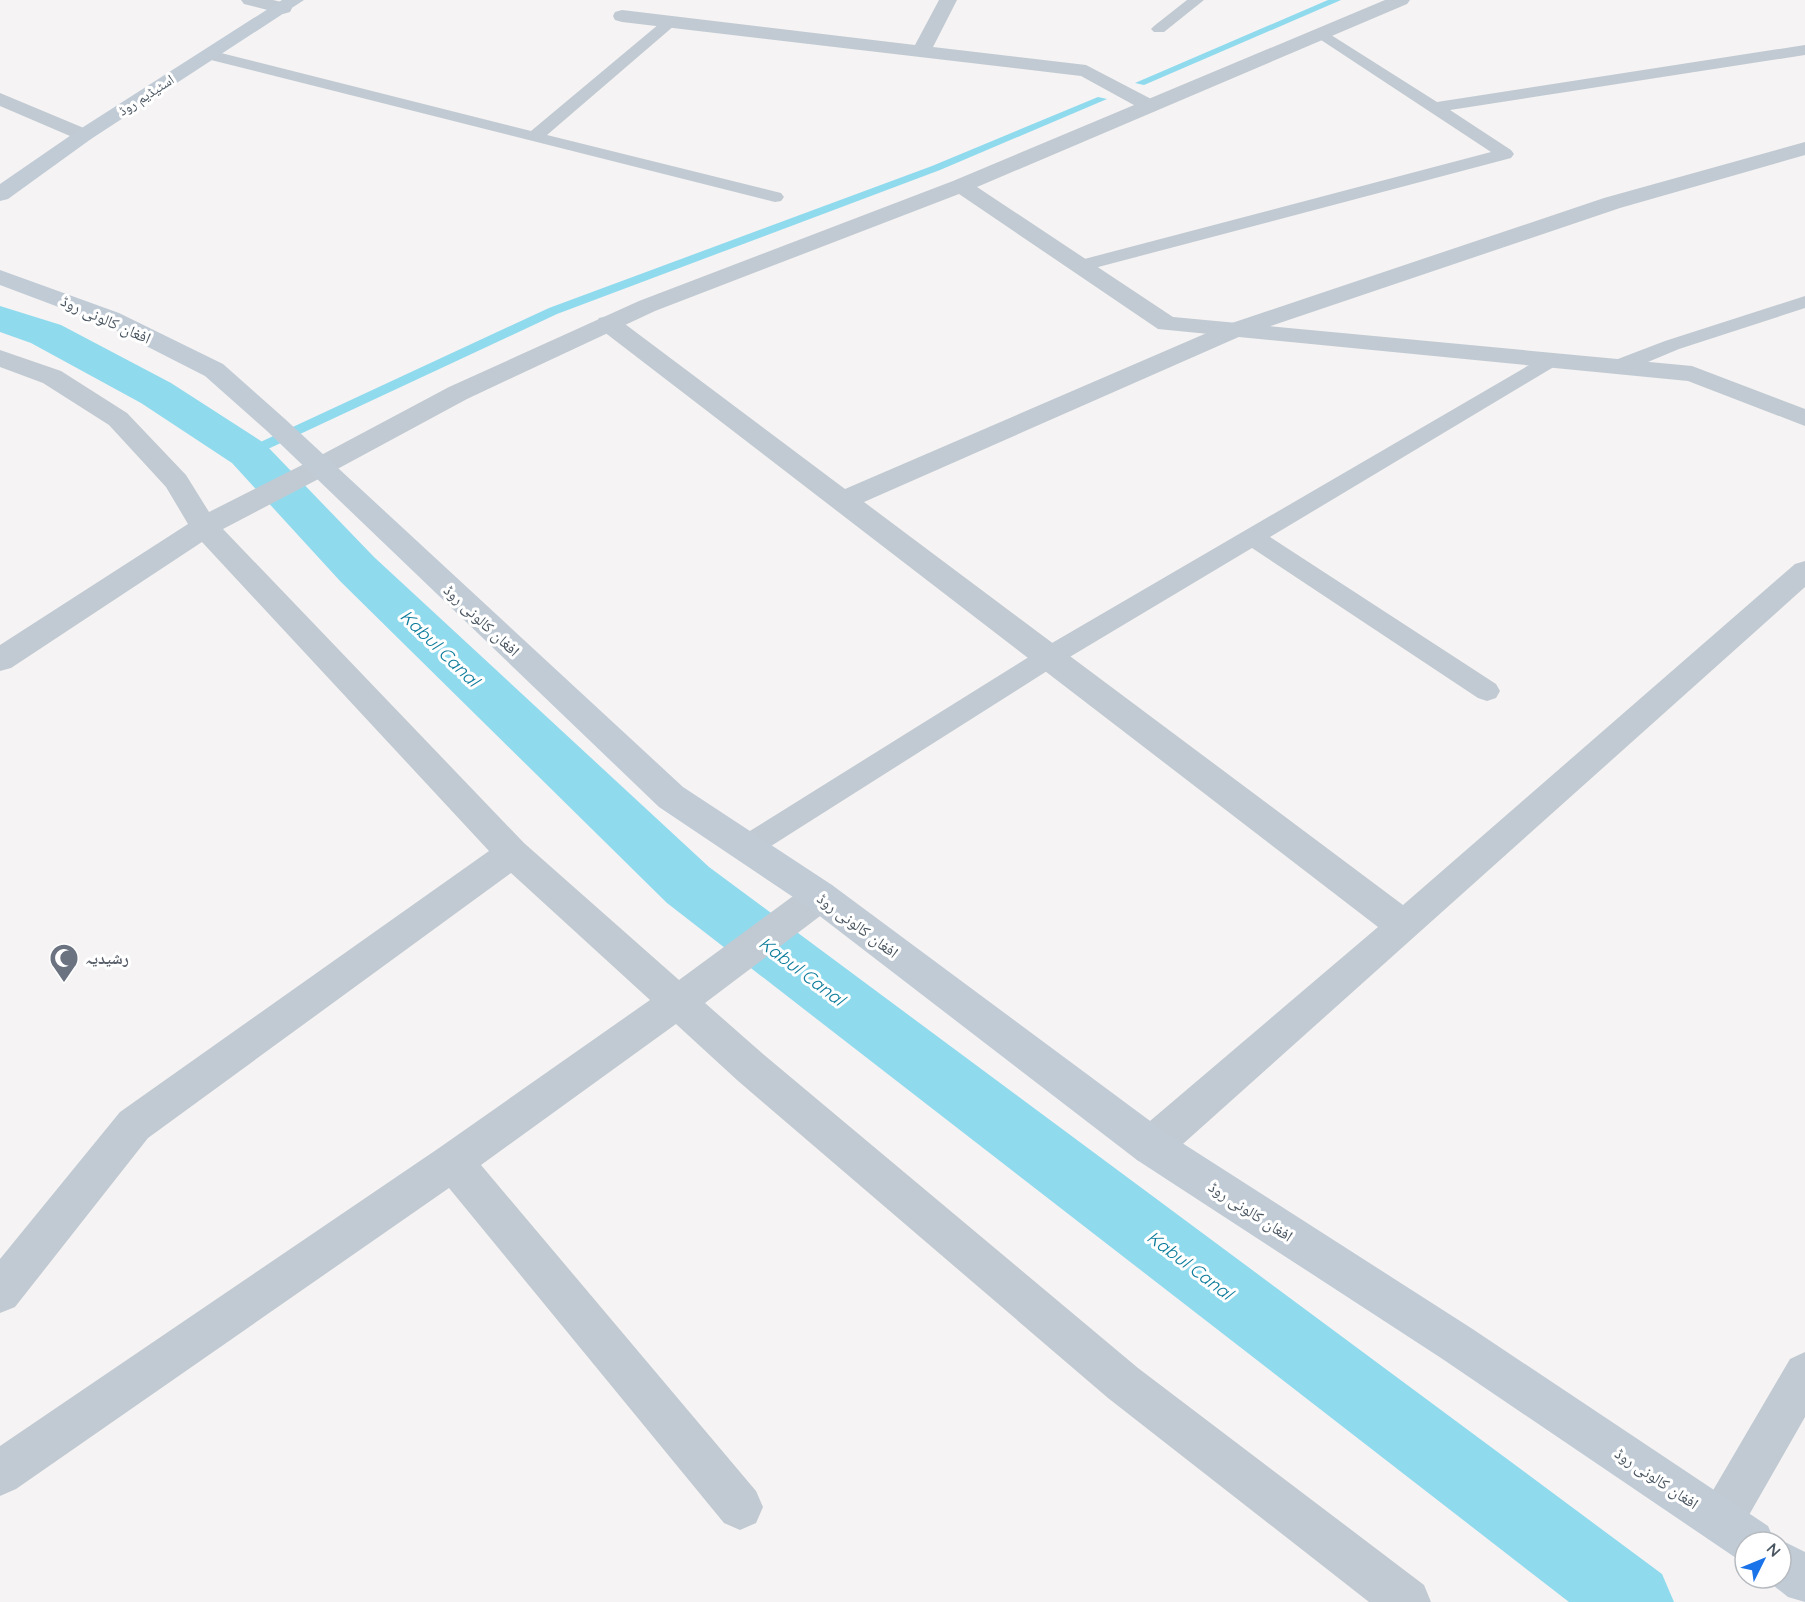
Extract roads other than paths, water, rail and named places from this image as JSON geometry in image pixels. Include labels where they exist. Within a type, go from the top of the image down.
[{"type":"main road","name":"اسٹیڈیم روڈ","points":[[0,194],[84,135],[289,4]]},
{"type":"main road","name":"افغان کالونی روڈ","points":[[0,277],[110,318],[214,370],[276,425],[310,469],[671,797],[747,847],[814,901],[1151,1146],[1456,1343],[1735,1530]]},
{"type":"street","points":[[250,0],[289,4]]},
{"type":"street","points":[[635,0],[622,16],[1086,71],[1150,106]]},
{"type":"street","points":[[921,52],[948,0]]},
{"type":"street","points":[[0,660],[86,602],[215,521],[458,393],[647,306],[961,186],[1401,0]]},
{"type":"street","points":[[0,99],[84,135]]},
{"type":"street","points":[[842,501],[1232,331],[1612,203],[1805,148]]},
{"type":"street","points":[[961,186],[1167,324],[1692,374],[1805,418]]},
{"type":"street","points":[[608,323],[1404,926]]},
{"type":"street","points":[[0,358],[52,377],[118,419],[215,521],[314,641],[512,853],[689,994],[759,1075],[1123,1383],[1407,1602]]},
{"type":"street","points":[[1151,1146],[1404,926],[1805,571]]},
{"type":"street","points":[[0,1292],[134,1125],[512,853]]},
{"type":"street","points":[[0,1473],[453,1162],[689,994],[814,901]]},
{"type":"street","points":[[453,1162],[740,1507]]},
{"type":"street","points":[[1736,1530],[1805,1374]]},
{"type":"lane","points":[[1159,29],[1196,0]]},
{"type":"lane","points":[[534,137],[670,22]]},
{"type":"lane","points":[[1080,266],[1505,154],[1320,33]]},
{"type":"lane","points":[[1433,108],[1805,50]]},
{"type":"lane","points":[[209,55],[775,197]]},
{"type":"lane","points":[[1617,367],[1672,345],[1805,302]]},
{"type":"lane","points":[[747,847],[1049,657],[1550,361]]},
{"type":"lane","points":[[1253,537],[1487,691]]},
{"type":"waterway","points":[[1140,83],[1336,0]]},
{"type":"waterway","points":[[248,453],[553,311],[936,168],[1102,99]]},
{"type":"waterway","name":"Kabul Canal","points":[[0,318],[46,334],[156,393],[248,453],[357,569],[688,885],[1634,1602]]},
{"type":"place","name":"رشیدیہ","points":[[64,984]]}]
